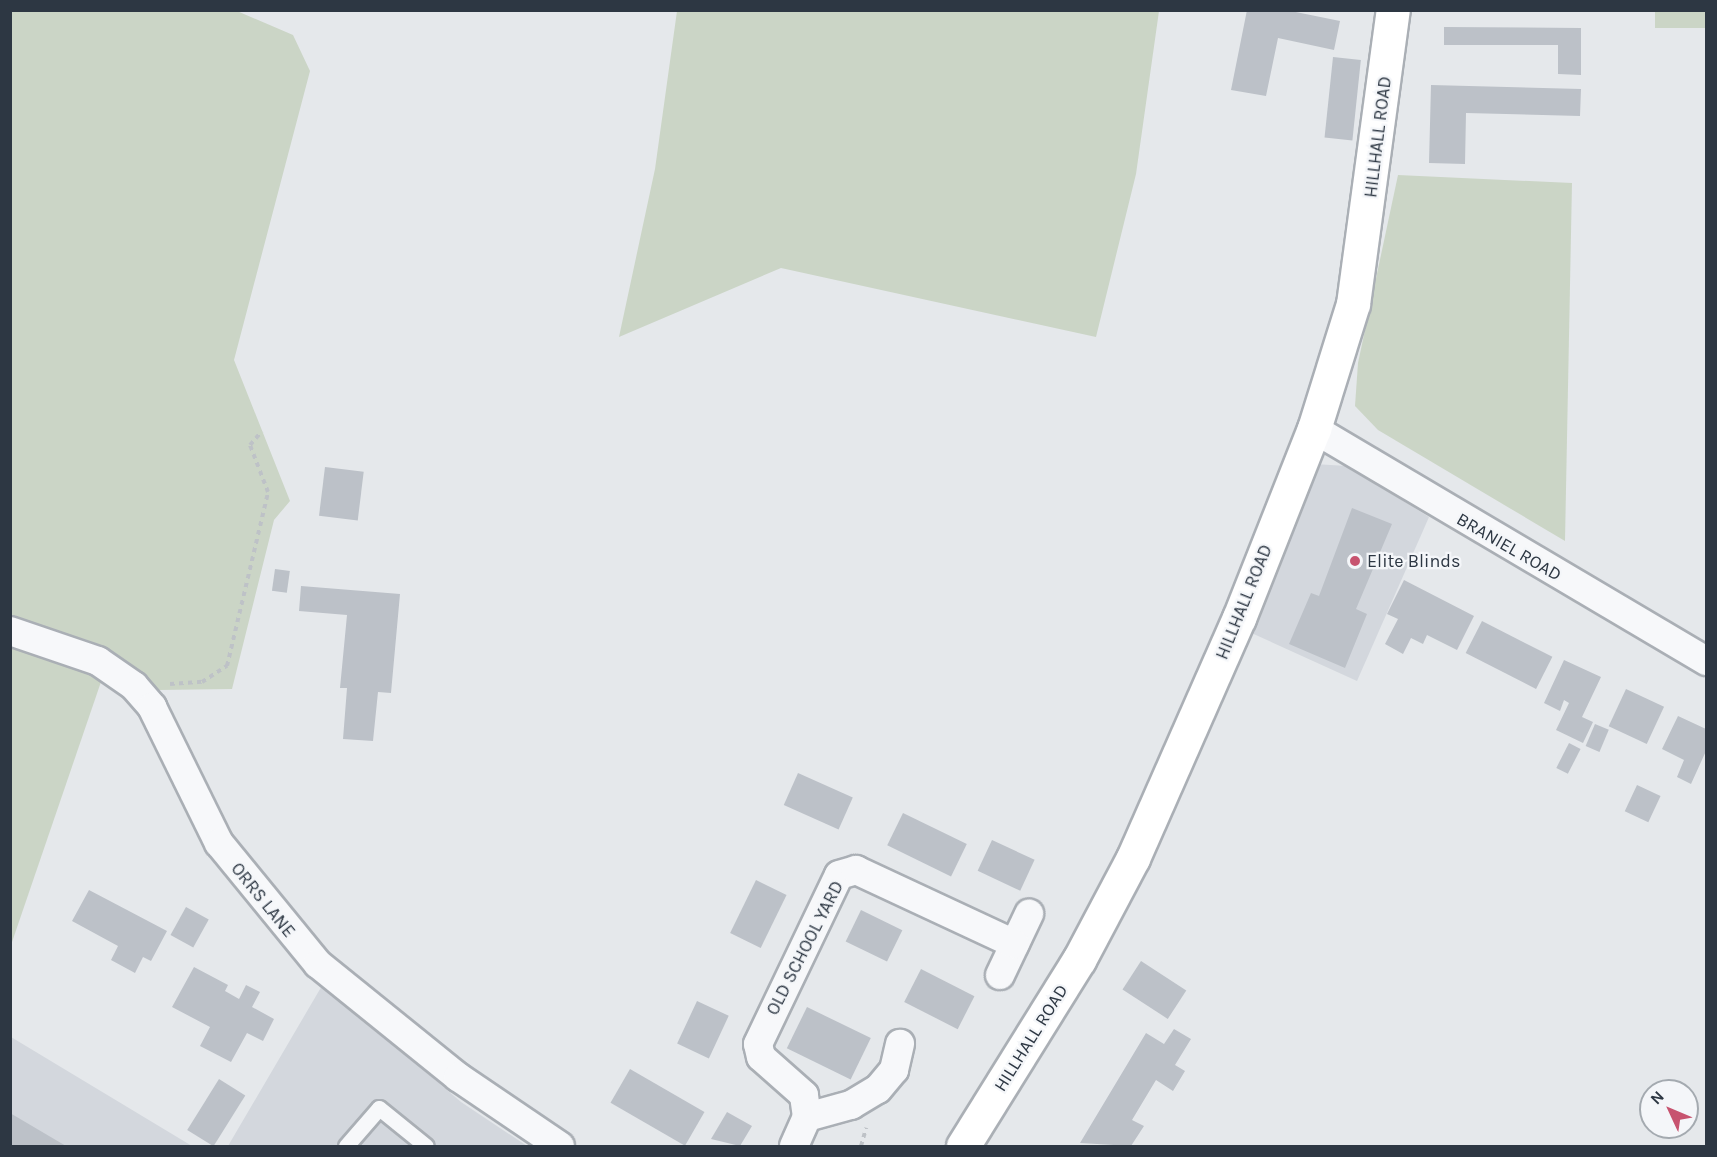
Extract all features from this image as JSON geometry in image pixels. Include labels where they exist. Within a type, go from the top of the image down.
[{"type":"main road","name":"HILLHALL ROAD","points":[[963,1146],[1079,960],[1133,858],[1239,618],[1314,429],[1353,304],[1393,10]]},
{"type":"street","name":"BRANIEL ROAD","points":[[1314,429],[1707,661]]},
{"type":"street","name":"ORRS LANE","points":[[10,631],[98,661],[134,686],[152,707],[219,843],[318,964],[458,1077],[560,1146]]},
{"type":"street","name":"OLD SCHOOL YARD","points":[[807,1117],[804,1095],[761,1057],[758,1044],[839,875],[856,870],[1015,945]]},
{"type":"street","points":[[1000,975],[1029,914]]},
{"type":"street","points":[[794,1146],[807,1117],[851,1105],[878,1089],[894,1070],[900,1044]]},
{"type":"lane","points":[[346,1146],[379,1108],[426,1146]]},
{"type":"path","points":[[1609,10],[1665,10]]},
{"type":"path","points":[[134,686],[202,682],[227,666],[268,492],[250,445],[262,431]]},
{"type":"shaded area","points":[[1314,464],[1347,466],[1429,517],[1357,681],[1247,631]]},
{"type":"shaded area","points":[[323,984],[461,1102],[527,1146],[228,1146]]},
{"type":"shaded area","points":[[11,1037],[192,1146],[11,1146]]},
{"type":"green space","points":[[10,11],[237,11],[293,35],[310,71],[234,360],[290,501],[274,520],[232,689],[158,690],[87,640],[11,617]]},
{"type":"green space","points":[[677,11],[1159,11],[1136,174],[1096,337],[781,268],[619,337],[655,169]]},
{"type":"green space","points":[[1655,11],[1706,11],[1706,28],[1655,28]]},
{"type":"green space","points":[[1398,175],[1572,183],[1565,541],[1378,430],[1355,406],[1358,363]]},
{"type":"green space","points":[[11,647],[103,676],[11,945]]},
{"type":"building","points":[[1247,10],[1286,10],[1340,21],[1334,50],[1278,38],[1266,96],[1231,90]]},
{"type":"building","points":[[1444,27],[1581,28],[1581,75],[1558,74],[1558,45],[1444,45]]},
{"type":"building","points":[[1333,57],[1361,60],[1352,140],[1325,138]]},
{"type":"building","points":[[1431,85],[1581,89],[1580,116],[1466,113],[1465,164],[1429,163]]},
{"type":"building","points":[[325,467],[364,472],[358,520],[319,516]]},
{"type":"building","name":"Elite Blinds","points":[[1352,508],[1392,524],[1356,609],[1367,614],[1345,668],[1289,644],[1311,593],[1319,596]]},
{"type":"building","points":[[275,569],[290,571],[287,593],[272,591]]},
{"type":"building","points":[[1404,580],[1474,616],[1457,650],[1427,635],[1423,644],[1411,638],[1403,654],[1385,644],[1398,619],[1387,614]]},
{"type":"building","points":[[301,586],[400,594],[391,693],[378,692],[373,741],[343,739],[347,688],[340,688],[347,615],[299,611]]},
{"type":"building","points":[[1482,621],[1552,657],[1536,689],[1466,653]]},
{"type":"building","points":[[1564,660],[1601,677],[1582,717],[1593,722],[1583,743],[1556,730],[1569,703],[1564,700],[1560,711],[1544,703]]},
{"type":"building","points":[[1626,689],[1664,707],[1647,744],[1609,726]]},
{"type":"building","points":[[1678,716],[1706,729],[1706,751],[1691,784],[1677,777],[1684,760],[1662,749]]},
{"type":"building","points":[[1595,724],[1609,730],[1599,752],[1586,746]]},
{"type":"building","points":[[1569,743],[1581,749],[1568,774],[1556,768]]},
{"type":"building","points":[[798,773],[853,797],[839,829],[784,805]]},
{"type":"building","points":[[1637,785],[1661,796],[1648,822],[1625,811]]},
{"type":"building","points":[[903,813],[967,844],[951,876],[887,845]]},
{"type":"building","points":[[992,840],[1035,860],[1020,891],[978,871]]},
{"type":"building","points":[[756,880],[787,895],[761,948],[730,933]]},
{"type":"building","points":[[89,890],[167,931],[151,961],[143,957],[135,973],[111,960],[118,946],[72,921]]},
{"type":"building","points":[[186,907],[209,920],[193,948],[170,935]]},
{"type":"building","points":[[861,910],[902,930],[887,962],[846,941]]},
{"type":"building","points":[[1141,961],[1186,990],[1168,1019],[1122,990]]},
{"type":"building","points":[[194,967],[228,985],[225,991],[239,999],[246,985],[260,992],[252,1007],[274,1019],[263,1041],[247,1033],[231,1062],[200,1046],[210,1027],[172,1007]]},
{"type":"building","points":[[921,969],[974,996],[958,1029],[904,1002]]},
{"type":"building","points":[[697,1001],[729,1016],[709,1058],[677,1044]]},
{"type":"building","points":[[807,1007],[871,1038],[851,1079],[787,1048]]},
{"type":"building","points":[[1174,1029],[1191,1039],[1175,1065],[1185,1071],[1173,1091],[1156,1080],[1132,1120],[1144,1126],[1131,1146],[1080,1143],[1146,1033],[1164,1044]]},
{"type":"building","points":[[630,1069],[704,1112],[685,1146],[610,1103]]},
{"type":"building","points":[[219,1079],[245,1095],[214,1146],[187,1130]]},
{"type":"building","points":[[727,1112],[752,1126],[740,1146],[711,1139]]},
{"type":"building","points":[[10,1113],[66,1146],[10,1146]]},
{"type":"place","name":"Elite Blinds","points":[[1355,561]]}]
